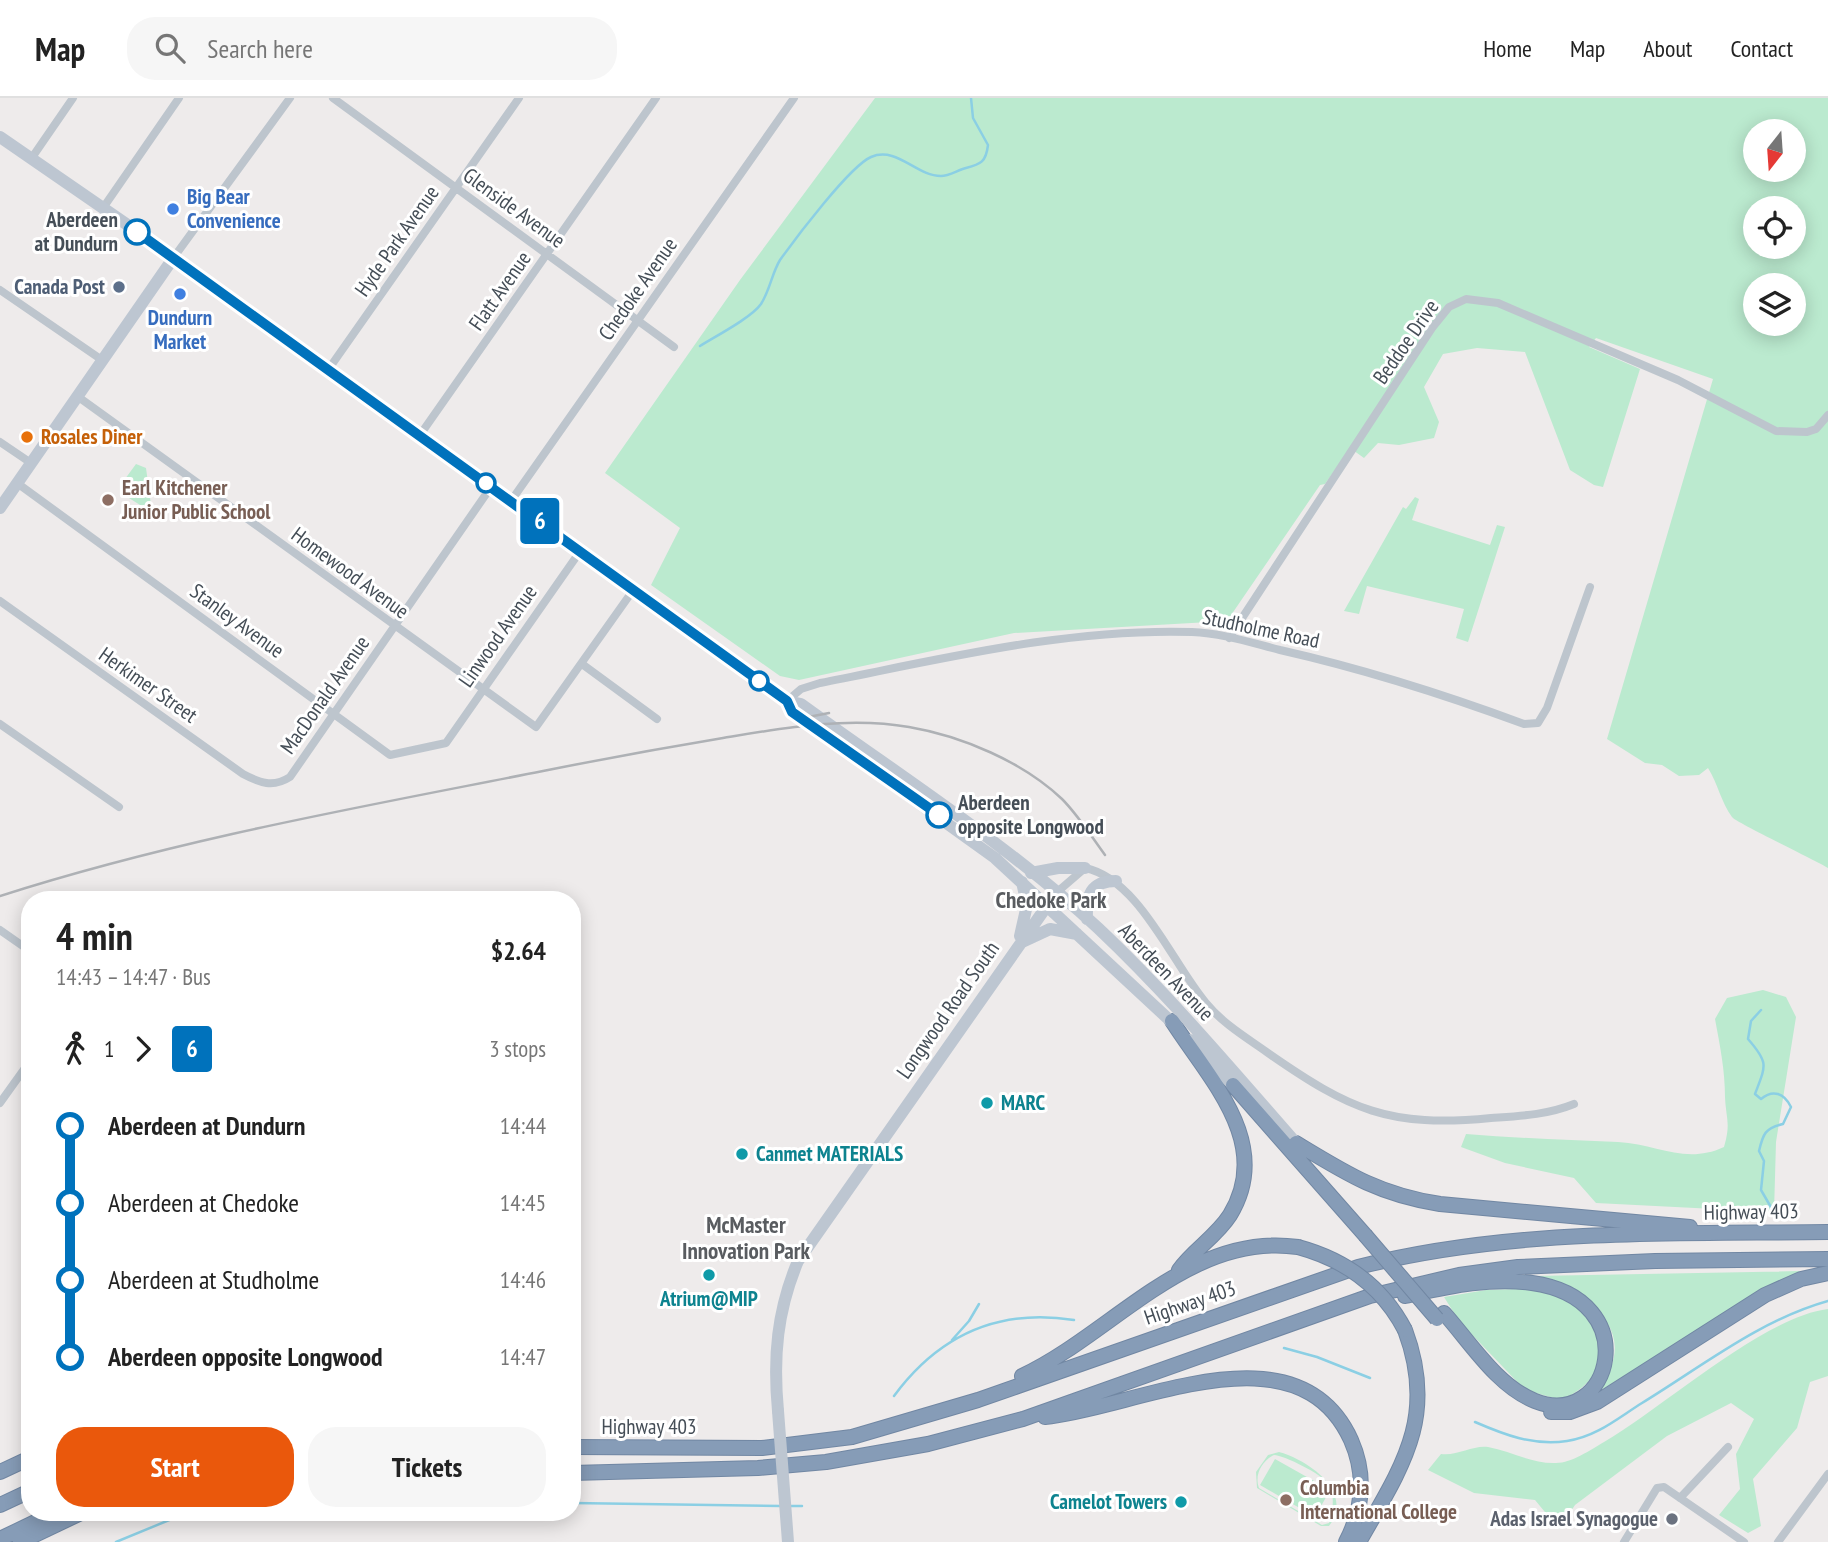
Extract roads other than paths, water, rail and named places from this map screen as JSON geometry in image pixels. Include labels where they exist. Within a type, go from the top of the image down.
[{"type":"highway","points":[[1172,1021],[1234,1113],[1245,1156],[1242,1184],[1231,1213],[1219,1231],[1174,1276]]},
{"type":"highway","points":[[1233,1085],[1370,1234]]},
{"type":"highway","points":[[1296,1143],[1346,1175],[1402,1197],[1440,1204],[1688,1226],[1708,1234]]},
{"type":"highway","points":[[1296,1143],[1492,1382],[1515,1401],[1544,1412],[1570,1412],[1597,1402],[1765,1295],[1801,1279],[1828,1273]]},
{"type":"highway","name":"Highway 403","points":[[581,1447],[762,1448],[852,1437],[978,1400],[1347,1270],[1407,1255],[1539,1237],[1828,1232]]},
{"type":"highway","points":[[978,1400],[1076,1346],[1174,1276],[1213,1256],[1240,1247],[1298,1247],[1331,1258],[1367,1280],[1390,1305],[1405,1330],[1418,1373],[1418,1420],[1402,1466],[1359,1542]]},
{"type":"highway","name":"Highway 403","points":[[581,1473],[723,1470],[827,1462],[928,1444],[1023,1419],[1315,1314],[1429,1280],[1518,1267],[1655,1261],[1828,1259]]},
{"type":"highway","points":[[1315,1314],[1461,1284],[1533,1283],[1556,1289],[1589,1309],[1605,1333],[1605,1368],[1600,1380],[1580,1397],[1553,1404],[1538,1402],[1524,1396],[1499,1375],[1440,1316]]},
{"type":"highway","points":[[1023,1419],[1066,1415],[1232,1378],[1267,1378],[1291,1384],[1327,1406],[1343,1426],[1355,1450],[1361,1476],[1360,1504],[1346,1542]]},
{"type":"highway","points":[[0,1472],[21,1462]]},
{"type":"highway","points":[[0,1505],[21,1495]]},
{"type":"highway","points":[[0,1539],[37,1521]]},
{"type":"highway","points":[[20,1542],[64,1521]]},
{"type":"main road","name":"Aberdeen Avenue","points":[[0,137],[174,257],[635,589],[787,701],[792,712],[1027,878],[1056,893],[1167,996],[1296,1143]]},
{"type":"main road","points":[[0,508],[174,257]]},
{"type":"main road","points":[[1018,944],[1027,905],[1027,878],[1058,868],[1085,868]]},
{"type":"main road","name":"Aberdeen Avenue","points":[[1027,878],[1047,904],[1172,1021],[1233,1085]]},
{"type":"main road","points":[[1087,919],[1086,901],[1091,891],[1104,881],[1116,881]]},
{"type":"main road","name":"Longwood Road South","points":[[788,1542],[778,1411],[776,1334],[785,1292],[797,1261],[1056,893]]},
{"type":"main road","points":[[1018,944],[1050,929],[1076,933],[1086,939]]},
{"type":"street","points":[[31,159],[73,98]]},
{"type":"street","points":[[103,208],[179,98]]},
{"type":"street","points":[[174,257],[290,98]]},
{"type":"street","name":"Glenside Avenue","points":[[332,98],[674,347]]},
{"type":"street","name":"Hyde Park Avenue","points":[[328,370],[519,98]]},
{"type":"street","name":"Flatt Avenue","points":[[420,435],[656,98]]},
{"type":"street","name":"Chedoke Avenue","points":[[511,500],[794,98]]},
{"type":"street","points":[[0,290],[102,360]]},
{"type":"street","name":"Beddoe Drive","points":[[1230,638],[1432,328],[1449,307],[1466,299],[1480,299],[1515,309],[1678,380],[1776,431],[1797,433],[1816,429],[1828,415]]},
{"type":"street","name":"Homewood Avenue","points":[[77,396],[536,727],[582,664]]},
{"type":"street","points":[[0,442],[31,463]]},
{"type":"street","name":"Stanley Avenue","points":[[17,483],[390,755],[446,743]]},
{"type":"street","name":"MacDonald Avenue","points":[[281,783],[290,777],[491,487]]},
{"type":"street","name":"Linwood Avenue","points":[[446,743],[581,550]]},
{"type":"street","name":"Studholme Road","points":[[787,701],[801,689],[820,683],[1033,642],[1193,632],[1230,638],[1406,682],[1524,724],[1538,723],[1554,689],[1590,587]]},
{"type":"street","points":[[635,589],[582,664],[657,719]]},
{"type":"street","name":"Herkimer Street","points":[[0,601],[243,774],[258,783],[281,783]]},
{"type":"street","points":[[0,724],[120,807]]},
{"type":"street","points":[[1085,868],[1116,881],[1142,911],[1215,1013],[1300,1076],[1349,1104],[1393,1118],[1445,1122],[1540,1114],[1574,1104]]},
{"type":"street","name":"Longwood Road South","points":[[1056,893],[1085,868]]},
{"type":"street","points":[[0,930],[21,945]]},
{"type":"street","points":[[0,1103],[21,1074]]},
{"type":"street","points":[[1680,1498],[1728,1447]]},
{"type":"street","points":[[1778,1542],[1828,1474]]},
{"type":"street","points":[[1624,1542],[1657,1488],[1664,1488],[1744,1542]]},
{"type":"waterway","points":[[700,346],[742,321],[761,304],[780,260],[837,188],[871,157],[889,155],[932,175],[941,176],[982,161],[988,145],[973,118],[971,98]]},
{"type":"waterway","points":[[1761,1010],[1751,1021],[1748,1039],[1760,1054],[1764,1065],[1755,1094],[1761,1099],[1770,1094],[1778,1094],[1785,1098],[1791,1107],[1783,1124],[1766,1133],[1759,1151],[1764,1161],[1761,1190],[1772,1209]]},
{"type":"waterway","points":[[1475,1422],[1531,1441],[1578,1439],[1606,1426],[1755,1332],[1803,1309],[1828,1301]]},
{"type":"waterway","points":[[952,1340],[969,1321],[979,1304]]},
{"type":"waterway","points":[[894,1396],[930,1357],[972,1331],[1020,1318],[1074,1320]]},
{"type":"waterway","points":[[1284,1348],[1317,1357],[1370,1378]]},
{"type":"waterway","points":[[581,1503],[781,1506]]},
{"type":"waterway","points":[[791,1506],[802,1506]]},
{"type":"waterway","points":[[116,1542],[167,1521]]},
{"type":"railway","points":[[798,719],[829,713]]},
{"type":"railway","points":[[0,896],[134,857],[338,811],[678,746],[792,727],[839,723],[909,727],[950,737],[991,752],[1029,773],[1062,799],[1105,855]]},
{"type":"place","name":"Big Bear Convenience","points":[[173,209]]},
{"type":"place","name":"Aberdeen at Dundurn","points":[[137,232]]},
{"type":"place","name":"Canada Post","points":[[119,287]]},
{"type":"place","name":"Dundurn Market","points":[[180,294]]},
{"type":"place","name":"Rosales Diner","points":[[27,437]]},
{"type":"place","name":"Earl Kitchener Junior Public School","points":[[108,500]]},
{"type":"place","name":"Aberdeen opposite Longwood","points":[[939,815]]},
{"type":"place","name":"MARC","points":[[987,1103]]},
{"type":"place","name":"Canmet MATERIALS","points":[[742,1154]]},
{"type":"place","name":"Atrium@MIP","points":[[709,1275]]},
{"type":"place","name":"Columbia International College","points":[[1286,1500]]},
{"type":"place","name":"Camelot Towers","points":[[1181,1502]]},
{"type":"place","name":"Adas Israel Synagogue","points":[[1672,1519]]},
{"type":"district","name":"Chedoke Park","points":[[1051,900]]},
{"type":"district","name":"McMaster Innovation Park","points":[[746,1238]]}]
